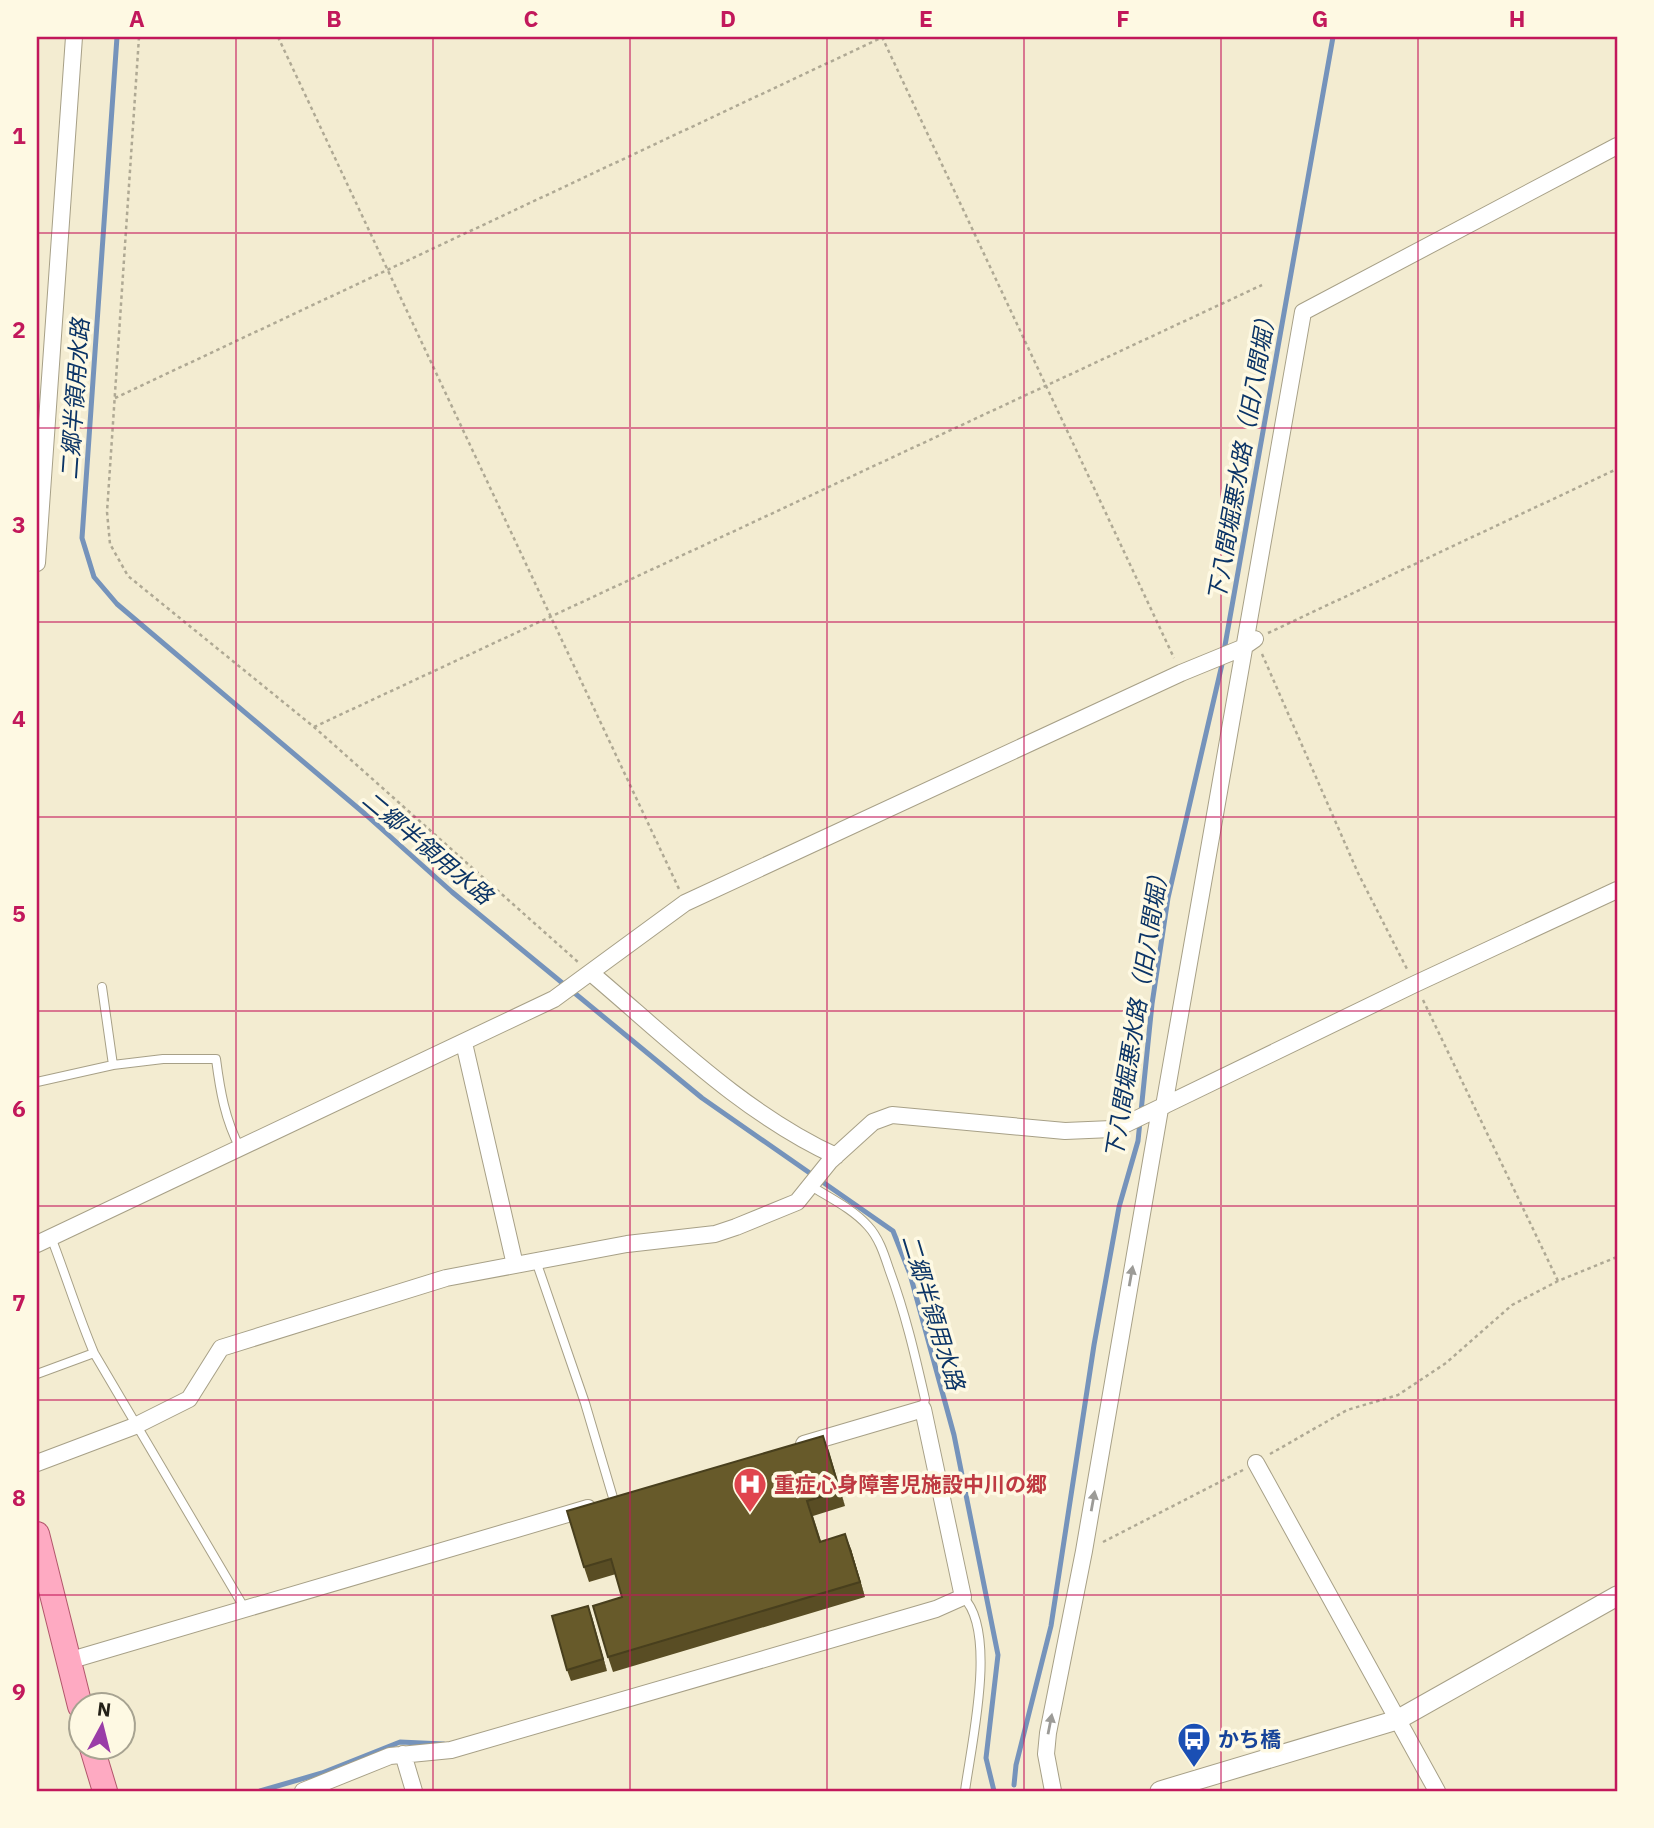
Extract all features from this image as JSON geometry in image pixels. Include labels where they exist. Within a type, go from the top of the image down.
[{"type":"main road","points":[[37,1534],[76,1692]]},
{"type":"main road","points":[[96,1762],[105,1791]]},
{"type":"street","points":[[37,563],[74,37]]},
{"type":"street","points":[[1053,1791],[1046,1754],[1048,1732],[1084,1551],[1159,1109],[1249,643],[1303,312],[1617,146]]},
{"type":"street","points":[[44,1241],[554,999],[685,903],[1249,643]]},
{"type":"street","points":[[37,1463],[135,1426],[189,1399],[221,1348],[446,1278],[627,1244],[715,1234],[797,1202],[833,1158],[879,1118],[892,1115],[1065,1130],[1112,1129],[1124,1125],[1617,890]]},
{"type":"street","points":[[591,973],[767,1119],[833,1158]]},
{"type":"street","points":[[464,1043],[515,1265]]},
{"type":"street","points":[[303,1791],[390,1756],[451,1750],[936,1609],[963,1597],[923,1409],[794,1447]]},
{"type":"street","points":[[1256,1463],[1437,1791]]},
{"type":"street","points":[[68,1661],[620,1499]]},
{"type":"street","points":[[1160,1791],[1398,1720],[1617,1597]]},
{"type":"street","points":[[404,1754],[415,1791]]},
{"type":"lane","points":[[102,987],[113,1065]]},
{"type":"lane","points":[[37,1082],[113,1065],[163,1059],[216,1059],[229,1127],[240,1148]]},
{"type":"lane","points":[[811,1186],[846,1208],[875,1235],[901,1300],[925,1399],[923,1409]]},
{"type":"lane","points":[[44,1241],[69,1284],[75,1309],[94,1353],[245,1609]]},
{"type":"lane","points":[[536,1261],[620,1499]]},
{"type":"lane","points":[[37,1374],[94,1353]]},
{"type":"lane","points":[[963,1597],[971,1605],[982,1660],[965,1791]]},
{"type":"path","points":[[139,37],[107,512],[110,544],[128,576],[314,727],[591,973]]},
{"type":"path","points":[[278,37],[685,903]]},
{"type":"path","points":[[115,398],[882,37],[1181,673]]},
{"type":"path","points":[[314,727],[1262,285]]},
{"type":"path","points":[[1558,1281],[1415,984],[1357,873],[1249,643],[1617,469]]},
{"type":"path","points":[[1084,1551],[1256,1463],[1347,1410],[1398,1395],[1446,1363],[1512,1305],[1558,1281],[1617,1257]]},
{"type":"building","points":[[823,1436],[840,1491],[807,1501],[820,1542],[845,1534],[860,1582],[608,1657],[593,1606],[622,1597],[611,1559],[584,1567],[567,1511]]},
{"type":"building","points":[[588,1606],[603,1659],[567,1670],[552,1616]]},
{"type":"waterway","name":"二郷半領用水路","points":[[117,37],[82,538],[94,577],[117,604],[365,814],[452,892],[702,1098],[893,1231],[910,1274],[954,1435],[998,1655],[986,1758],[994,1791]]},
{"type":"waterway","name":"下八間堀悪水路（旧八間堀）","points":[[1224,651],[1333,37]]},
{"type":"waterway","name":"下八間堀悪水路（旧八間堀）","points":[[1014,1785],[1016,1765],[1051,1626],[1094,1345],[1119,1207],[1138,1141],[1152,1004],[1168,898],[1223,660]]},
{"type":"waterway","points":[[260,1791],[322,1773],[400,1742],[444,1744]]},
{"type":"place","name":"重症心身障害児施設中川の郷","points":[[750,1514]]},
{"type":"place","name":"かち橋","points":[[1194,1769]]}]
